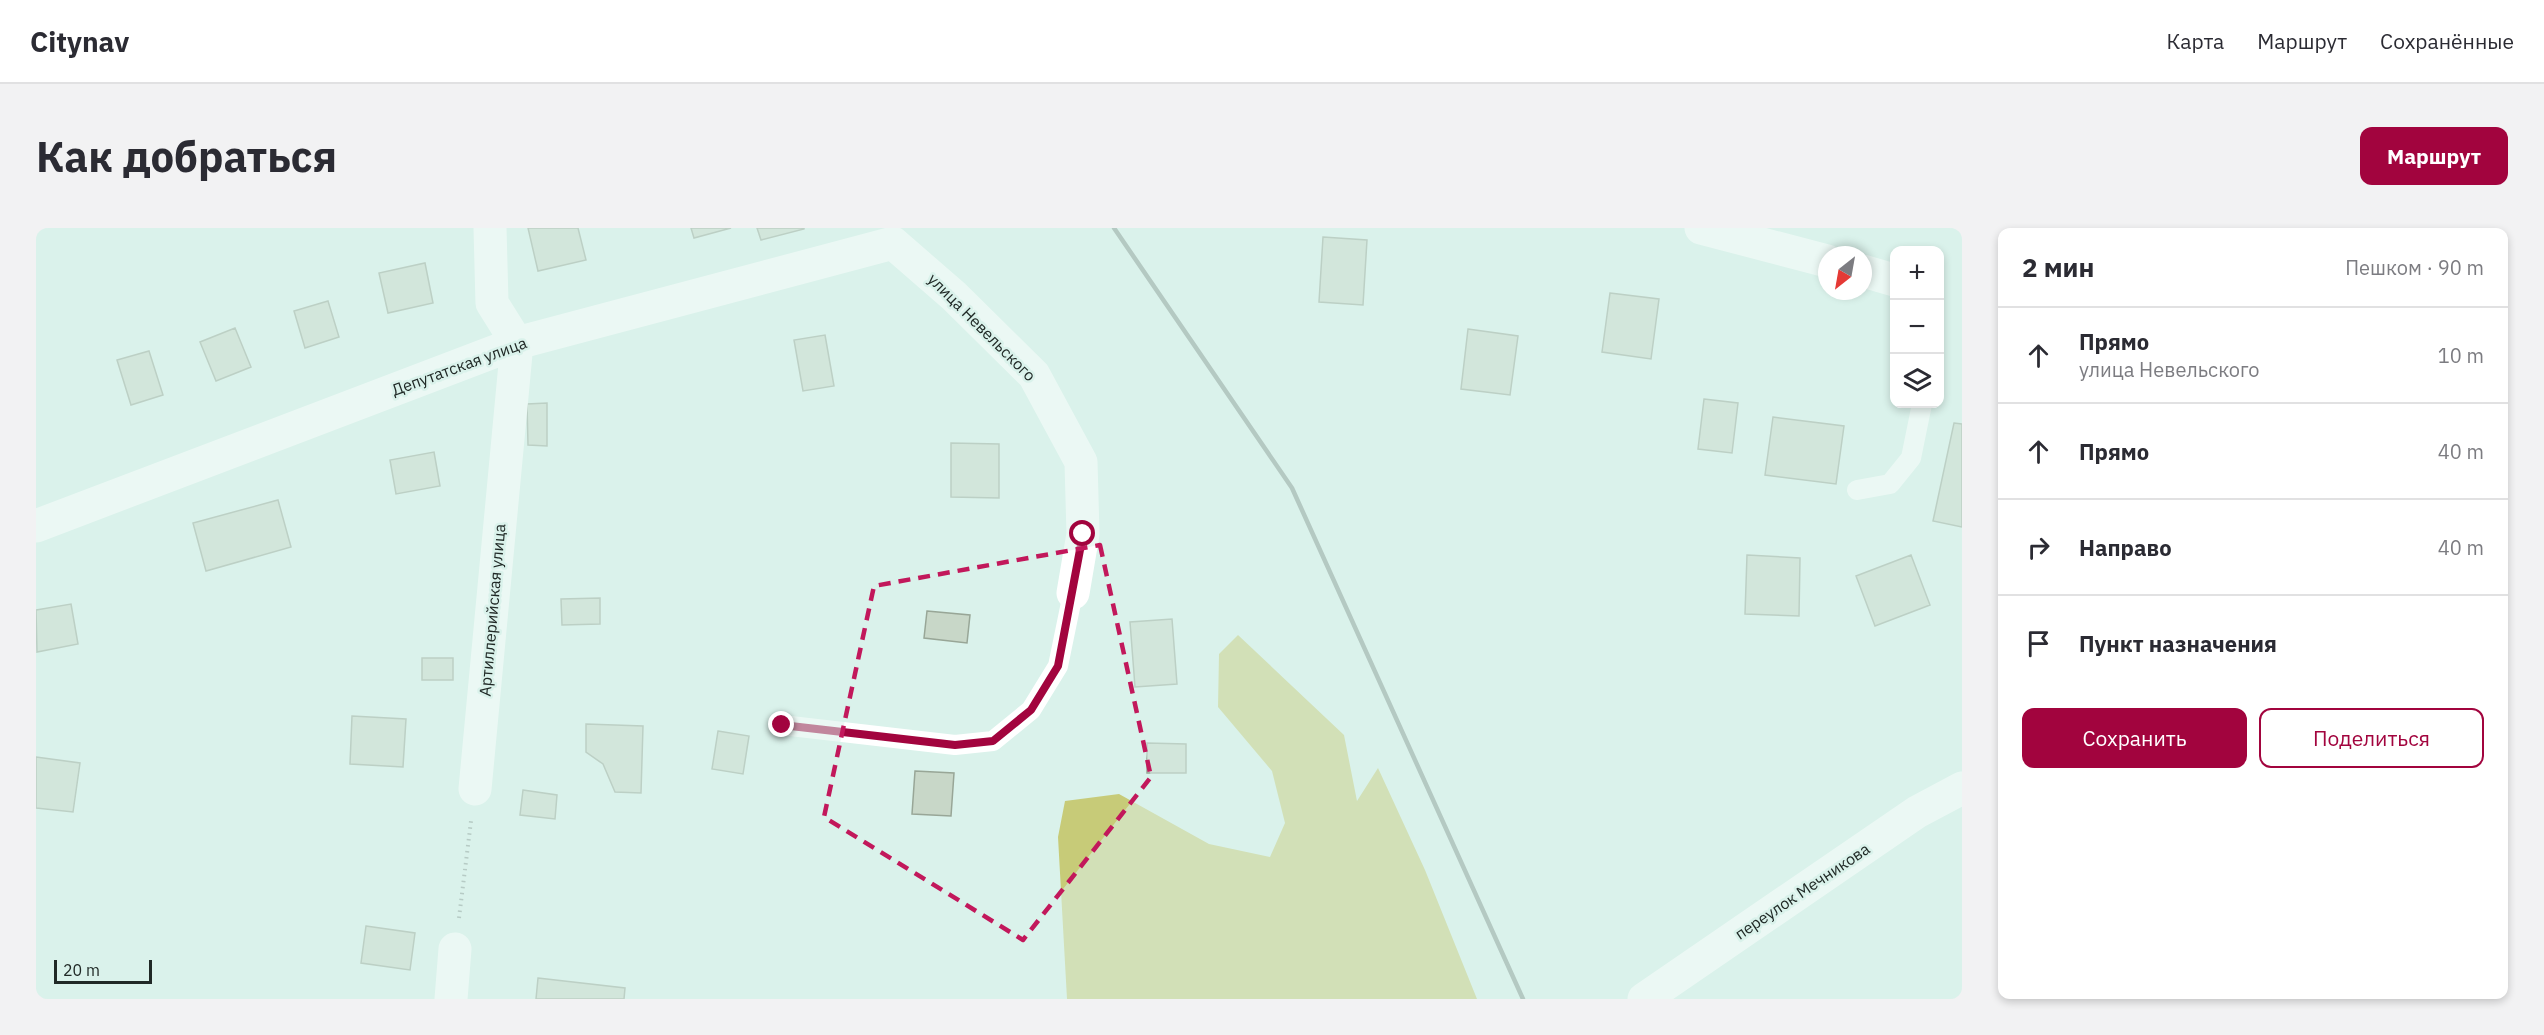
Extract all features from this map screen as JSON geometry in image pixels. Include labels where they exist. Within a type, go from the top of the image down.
[{"type":"street","points":[[490,228],[492,303],[517,343]]},
{"type":"street","points":[[1701,228],[1818,259]]},
{"type":"street","name":"Депутатская улица","points":[[36,526],[517,343],[894,236]]},
{"type":"street","name":"улица Невельского","points":[[894,236],[1034,375],[1081,462],[1083,534],[1073,593]]},
{"type":"street","points":[[1872,274],[1890,279]]},
{"type":"street","name":"Артиллерийская улица","points":[[475,789],[517,343]]},
{"type":"street","name":"переулок Мечникова","points":[[1644,999],[1917,812],[1962,788]]},
{"type":"street","points":[[451,999],[455,949]]},
{"type":"lane","points":[[1857,490],[1890,484],[1911,458],[1921,408]]},
{"type":"lane","points":[[782,725],[955,745],[993,741],[1031,710],[1058,666],[1073,593]]},
{"type":"path","points":[[455,949],[475,789]]},
{"type":"highlighted area","points":[[1100,545],[1151,777],[1023,940],[824,817],[874,586]]},
{"type":"green space","points":[[1238,635],[1344,735],[1357,801],[1378,768],[1425,870],[1477,999],[1067,999],[1058,837],[1065,801],[1119,794],[1209,844],[1270,857],[1285,823],[1272,771],[1218,707],[1219,654]]},
{"type":"building","points":[[528,228],[578,228],[586,260],[538,271]]},
{"type":"building","points":[[691,228],[731,228],[694,238]]},
{"type":"building","points":[[757,228],[804,228],[804,229],[761,240]]},
{"type":"building","points":[[1323,237],[1367,240],[1363,305],[1319,302]]},
{"type":"building","points":[[425,263],[433,303],[388,313],[379,273]]},
{"type":"building","points":[[1610,293],[1659,299],[1651,359],[1602,352]]},
{"type":"building","points":[[328,301],[339,337],[305,348],[294,311]]},
{"type":"building","points":[[235,328],[251,367],[216,381],[200,342]]},
{"type":"building","points":[[1468,329],[1518,336],[1510,395],[1461,389]]},
{"type":"building","points":[[825,335],[834,386],[803,391],[794,340]]},
{"type":"building","points":[[149,351],[163,395],[131,405],[117,360]]},
{"type":"building","points":[[1704,399],[1738,403],[1732,453],[1698,449]]},
{"type":"building","points":[[547,403],[547,446],[528,445],[527,404]]},
{"type":"building","points":[[1773,417],[1844,426],[1836,484],[1765,475]]},
{"type":"building","points":[[1954,423],[1962,424],[1962,527],[1933,521]]},
{"type":"building","points":[[951,443],[999,444],[999,498],[951,497]]},
{"type":"building","points":[[434,452],[440,486],[396,494],[390,460]]},
{"type":"building","points":[[278,500],[291,547],[206,571],[193,523]]},
{"type":"building","points":[[1747,555],[1800,558],[1799,616],[1745,614]]},
{"type":"building","points":[[1911,555],[1930,605],[1875,626],[1856,576]]},
{"type":"building","points":[[600,598],[600,624],[562,625],[561,599]]},
{"type":"building","points":[[71,604],[78,644],[37,652],[36,610]]},
{"type":"building","points":[[927,611],[970,615],[967,643],[924,638]]},
{"type":"building","points":[[1172,619],[1177,684],[1135,687],[1130,622]]},
{"type":"building","points":[[422,658],[453,658],[453,680],[422,680]]},
{"type":"building","points":[[352,716],[406,719],[403,767],[350,764]]},
{"type":"building","points":[[586,724],[643,726],[641,793],[615,792],[603,764],[586,752]]},
{"type":"building","points":[[718,731],[749,736],[743,774],[712,769]]},
{"type":"building","points":[[1147,743],[1186,744],[1186,773],[1147,773]]},
{"type":"building","points":[[36,757],[80,763],[73,812],[36,808]]},
{"type":"building","points":[[915,771],[954,773],[951,816],[912,814]]},
{"type":"building","points":[[523,790],[557,795],[555,819],[520,815]]},
{"type":"building","points":[[366,926],[415,933],[410,970],[361,963]]},
{"type":"building","points":[[538,978],[625,988],[624,999],[536,999]]},
{"type":"railway","points":[[1114,228],[1292,488],[1523,999]]},
{"type":"route","points":[[782,725],[955,745],[993,741],[1031,710],[1058,666],[1083,534]]}]
